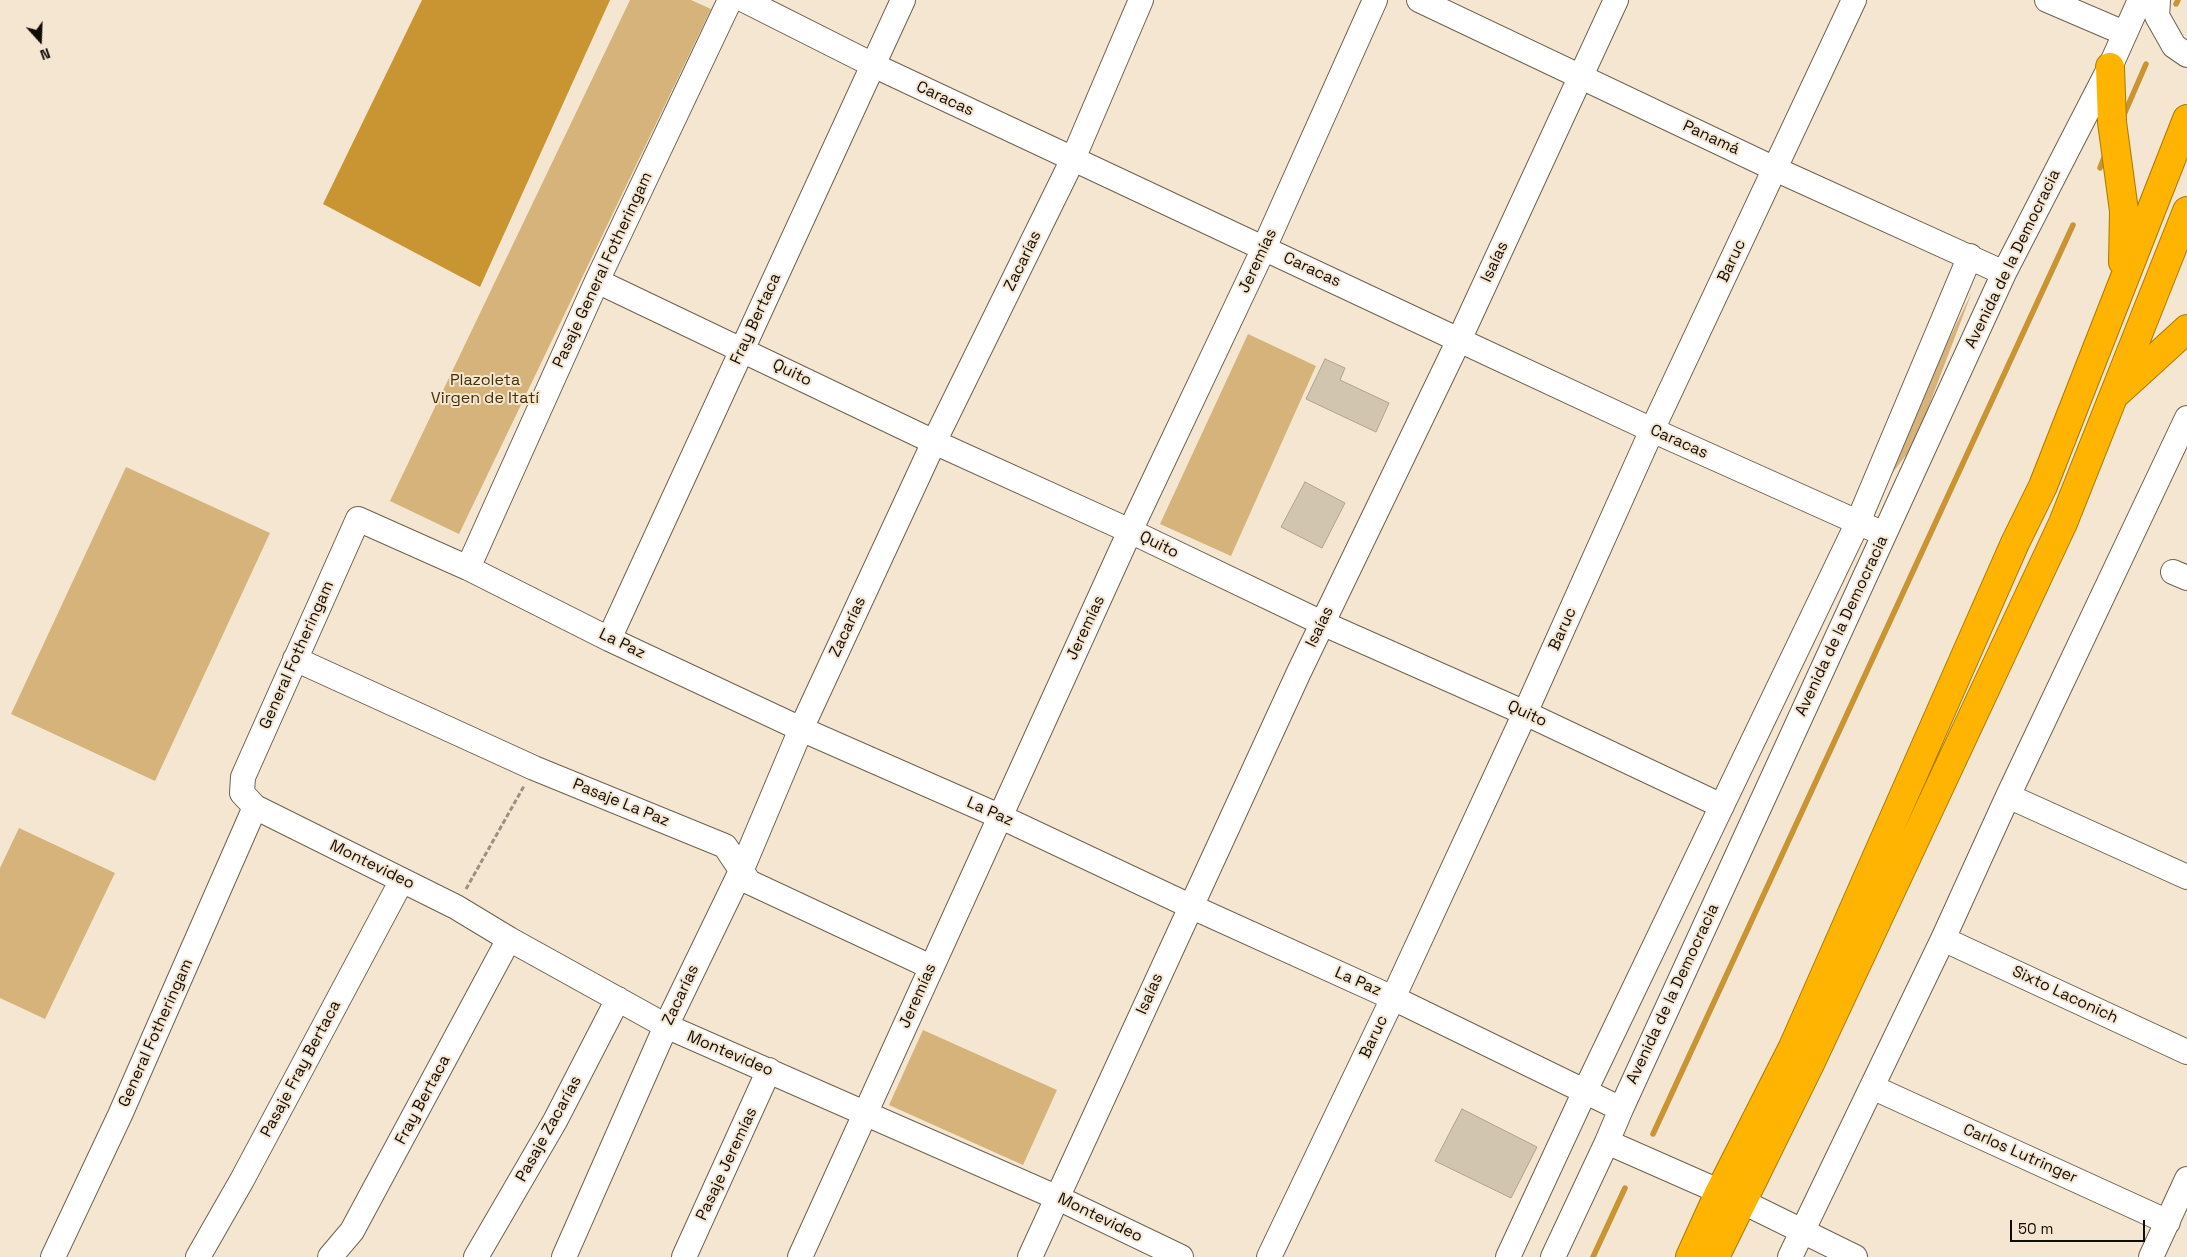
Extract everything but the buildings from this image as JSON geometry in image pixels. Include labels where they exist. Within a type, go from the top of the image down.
[{"type":"highway","points":[[2110,66],[2112,122],[2124,212],[2123,279]]},
{"type":"highway","points":[[1715,1257],[1730,1197],[1793,1048],[2015,543],[2043,486],[2187,119]]},
{"type":"highway","points":[[1690,1257],[1730,1197],[1810,1064],[2055,541],[2187,211]]},
{"type":"highway","points":[[2113,396],[2187,328]]},
{"type":"street","name":"Pasaje General Fotheringam","points":[[468,568],[597,281],[730,0]]},
{"type":"street","name":"Caracas","points":[[744,0],[873,65],[1459,340],[1652,430],[1884,534]]},
{"type":"street","name":"Fray Bertaca","points":[[609,639],[903,0]]},
{"type":"street","name":"Zacarías","points":[[564,1257],[666,1026],[742,869],[801,729],[934,442],[1073,159],[1141,0]]},
{"type":"street","name":"Jeremías","points":[[800,1257],[999,816],[1130,531],[1264,248],[1375,0]]},
{"type":"street","name":"Panamá","points":[[1419,0],[1775,169],[2004,273]]},
{"type":"street","name":"Isaías","points":[[1030,1257],[1190,906],[1322,623],[1459,340],[1616,0]]},
{"type":"street","name":"Baruc","points":[[1270,1257],[1393,998],[1525,713],[1652,430],[1854,0]]},
{"type":"street","points":[[2046,0],[2124,33]]},
{"type":"street","name":"Avenida de la Democracia","points":[[1553,1257],[2004,273],[2110,66],[2140,0]]},
{"type":"street","points":[[2158,0],[2157,16],[2174,46],[2187,55]]},
{"type":"street","points":[[1508,1257],[1585,1091],[1858,522],[1970,256]]},
{"type":"street","name":"Quito","points":[[597,281],[934,442],[1130,531],[1322,623],[1525,713],[1722,806]]},
{"type":"street","points":[[1790,1257],[1943,939],[2008,796],[2187,418]]},
{"type":"street","name":"La Paz","points":[[358,519],[468,568],[609,639],[801,729],[999,816],[1190,906],[1393,998],[1621,1109]]},
{"type":"street","name":"General Fotheringam","points":[[53,1257],[120,1115],[248,800],[243,777],[358,519]]},
{"type":"street","name":"Pasaje La Paz","points":[[295,659],[534,768],[725,846],[749,882],[931,967]]},
{"type":"street","points":[[2008,796],[2187,877]]},
{"type":"street","name":"Montevideo","points":[[248,800],[456,907],[509,939],[666,1026],[1058,1198],[1181,1257]]},
{"type":"street","name":"Pasaje Fray Bertaca","points":[[198,1257],[242,1180],[402,880]]},
{"type":"street","name":"Fray Bertaca","points":[[330,1257],[352,1231],[509,939]]},
{"type":"street","name":"Sixto Laconich","points":[[1943,939],[2187,1052]]},
{"type":"street","name":"Pasaje Zacarías","points":[[476,1257],[555,1121],[618,998]]},
{"type":"street","name":"Pasaje Jeremías","points":[[684,1257],[769,1070]]},
{"type":"street","name":"Carlos Lutringer","points":[[1872,1087],[2168,1222]]},
{"type":"street","points":[[1607,1142],[1730,1197],[1855,1257]]},
{"type":"street","points":[[2151,1257],[2187,1179]]},
{"type":"path","points":[[456,907],[534,768]]},
{"type":"green space","name":"Plazoleta Virgen de Itatí","points":[[630,0],[691,0],[711,9],[459,534],[390,501]]},
{"type":"green space","points":[[1972,292],[1914,445],[1869,503]]},
{"type":"green space","points":[[1248,334],[1316,366],[1231,556],[1160,524]]},
{"type":"green space","points":[[126,467],[270,533],[155,781],[11,714]]},
{"type":"green space","points":[[19,828],[115,873],[45,1019],[0,998],[0,868]]},
{"type":"green space","points":[[923,1030],[1057,1090],[1023,1165],[889,1105]]},
{"type":"shaded area","points":[[422,0],[610,0],[480,287],[323,204]]},
{"type":"waterway","points":[[2176,4],[2178,0]]},
{"type":"waterway","points":[[2123,117],[2146,64]]},
{"type":"waterway","points":[[2100,168],[2105,155]]},
{"type":"waterway","points":[[1653,1134],[2073,225]]},
{"type":"waterway","points":[[1593,1257],[1625,1188]]}]
